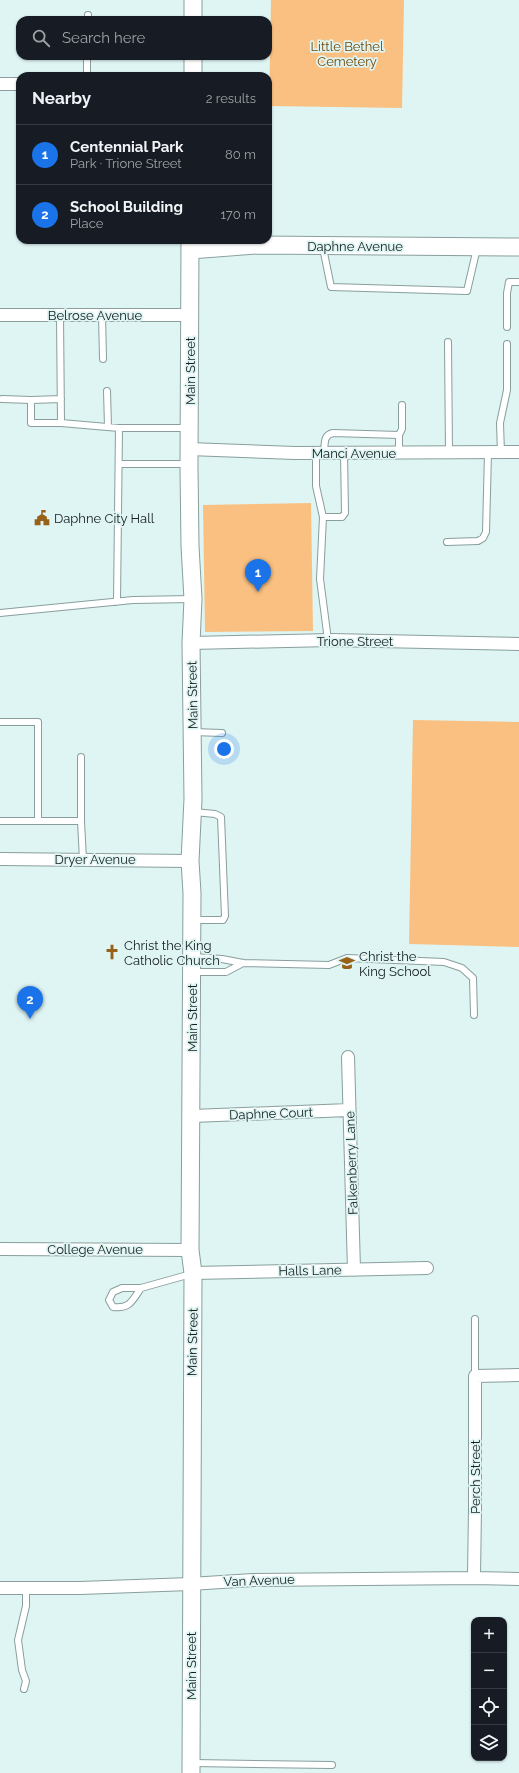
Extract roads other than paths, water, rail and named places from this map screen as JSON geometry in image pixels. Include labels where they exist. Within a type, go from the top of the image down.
[{"type":"main road","points":[[193,0],[193,16]]},
{"type":"main road","points":[[192,72],[193,60]]},
{"type":"main road","name":"Daphne Avenue","points":[[190,245],[519,247]]},
{"type":"main road","name":"Main Street","points":[[190,245],[189,314],[191,364],[189,456],[190,546],[193,599],[191,642],[193,732],[190,861],[192,920],[190,1250],[193,1273],[190,1584],[191,1768]]},
{"type":"street","points":[[0,84],[16,84]]},
{"type":"street","name":"Belrose Avenue","points":[[0,315],[189,314]]},
{"type":"street","name":"Manci Avenue","points":[[189,456],[320,453],[519,452]]},
{"type":"street","name":"Trione Street","points":[[191,642],[328,640],[519,644]]},
{"type":"street","name":"Dryer Avenue","points":[[0,859],[190,861]]},
{"type":"street","name":"Falkenberry Lane","points":[[348,1057],[354,1270]]},
{"type":"street","name":"Daphne Court","points":[[192,1116],[349,1110]]},
{"type":"street","name":"College Avenue","points":[[0,1249],[190,1250]]},
{"type":"street","name":"Halls Lane","points":[[193,1273],[427,1268]]},
{"type":"street","points":[[475,1376],[519,1375]]},
{"type":"street","name":"Perch Street","points":[[474,1578],[476,1508],[475,1376]]},
{"type":"street","name":"Van Avenue","points":[[0,1588],[190,1584],[254,1580],[519,1579]]},
{"type":"lane","points":[[87,60],[87,72]]},
{"type":"lane","points":[[323,246],[331,287],[467,291],[478,246]]},
{"type":"lane","points":[[507,327],[507,293],[509,282],[519,282]]},
{"type":"lane","points":[[60,314],[61,423]]},
{"type":"lane","points":[[102,314],[103,359]]},
{"type":"lane","points":[[448,342],[449,453]]},
{"type":"lane","points":[[501,453],[500,423],[507,390],[507,344]]},
{"type":"lane","points":[[107,391],[108,427]]},
{"type":"lane","points":[[2,399],[61,399]]},
{"type":"lane","points":[[31,400],[31,423],[61,423],[119,428],[190,428]]},
{"type":"lane","points":[[398,453],[399,435],[402,429],[402,405]]},
{"type":"lane","points":[[117,602],[119,428]]},
{"type":"lane","points":[[328,640],[320,579],[323,517],[316,486],[320,453],[325,436],[328,434],[399,435]]},
{"type":"lane","points":[[323,517],[342,518],[345,513],[344,453]]},
{"type":"lane","points":[[446,542],[478,541],[484,538],[486,532],[488,453]]},
{"type":"lane","points":[[119,464],[189,456]]},
{"type":"lane","points":[[0,613],[117,602],[193,599]]},
{"type":"lane","points":[[0,722],[38,722],[38,821]]},
{"type":"lane","points":[[193,732],[222,732]]},
{"type":"lane","points":[[81,757],[81,821],[83,860]]},
{"type":"lane","points":[[192,812],[215,814],[220,818],[225,916],[223,920],[192,920]]},
{"type":"lane","points":[[0,821],[81,821]]},
{"type":"lane","points":[[192,965],[222,959],[243,963],[329,965],[347,958],[444,962],[462,968],[473,978],[474,1015]]},
{"type":"lane","points":[[192,965],[226,972],[243,963]]},
{"type":"lane","points":[[140,1288],[129,1305],[122,1308],[113,1308],[109,1300],[113,1292],[122,1288],[140,1288],[193,1273]]},
{"type":"lane","points":[[474,1319],[475,1376]]},
{"type":"lane","points":[[24,1689],[26,1681],[22,1670],[18,1640],[26,1606],[26,1588]]},
{"type":"lane","points":[[191,1768],[332,1765]]},
{"type":"place","name":"Daphne City Hall","points":[[42,518]]},
{"type":"place","name":"Centennial Park","points":[[258,592]]},
{"type":"place","name":"Christ the King Catholic Church","points":[[112,952]]},
{"type":"place","name":"Christ the King School","points":[[347,963]]},
{"type":"place","name":"School Building","points":[[30,1019]]},
{"type":"park label","name":"Little Bethel Cemetery","points":[[347,54]]}]
